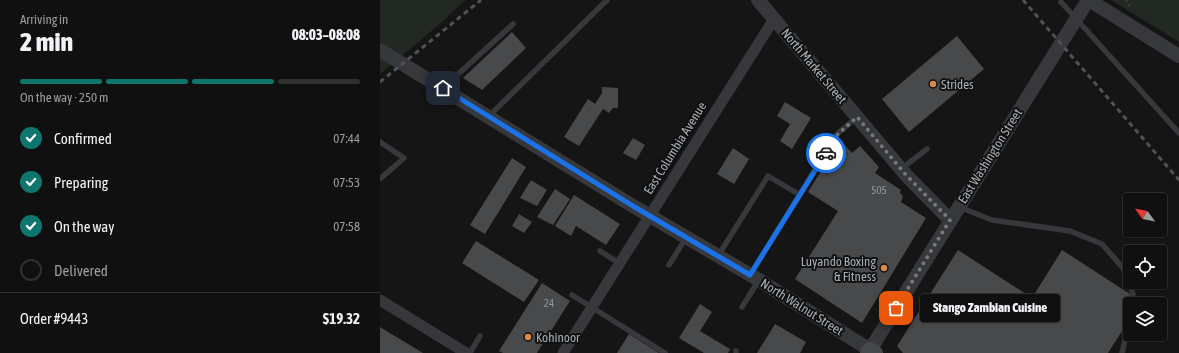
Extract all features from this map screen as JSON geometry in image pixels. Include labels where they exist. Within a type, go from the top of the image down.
[{"type":"street","name":"North Market Street","points":[[758,0],[901,169],[950,220]]},
{"type":"street","points":[[1088,0],[1179,56]]},
{"type":"street","name":"East Washington Street","points":[[871,352],[950,220],[1088,0]]},
{"type":"street","name":"East Columbia Avenue","points":[[563,353],[774,19]]},
{"type":"street","name":"North Walnut Street","points":[[380,50],[649,216],[754,278],[871,352]]},
{"type":"street","points":[[380,300],[466,353]]},
{"type":"lane","points":[[488,116],[607,0]]},
{"type":"lane","points":[[1060,1],[1179,133]]},
{"type":"lane","points":[[443,88],[513,24]]},
{"type":"lane","points":[[742,307],[754,278],[800,195],[838,134],[857,117]]},
{"type":"lane","points":[[380,142],[404,158],[380,179]]},
{"type":"lane","points":[[901,169],[927,149]]},
{"type":"lane","points":[[718,256],[768,176],[800,195]]},
{"type":"lane","points":[[959,207],[992,220],[1070,231],[1102,244],[1124,268],[1133,297]]},
{"type":"lane","points":[[669,265],[686,238]]},
{"type":"lane","points":[[600,251],[619,263]]},
{"type":"lane","points":[[572,295],[665,353]]},
{"type":"lane","points":[[470,353],[480,336]]},
{"type":"lane","points":[[1122,353],[1125,341]]},
{"type":"path","points":[[1126,0],[1130,8]]},
{"type":"shaded area","points":[[380,0],[465,0],[441,23],[380,74]]},
{"type":"shaded area","points":[[1111,0],[1179,0],[1179,42]]},
{"type":"building","points":[[512,32],[526,48],[482,90],[463,78]]},
{"type":"building","name":"Strides","points":[[957,36],[984,69],[909,132],[882,99]]},
{"type":"building","points":[[602,87],[618,88],[618,108],[613,108],[609,113],[603,109],[579,146],[564,137],[588,99],[595,104],[602,93]]},
{"type":"building","points":[[785,102],[811,118],[792,149],[780,141],[790,124],[777,116]]},
{"type":"building","points":[[633,138],[645,145],[636,160],[623,153]]},
{"type":"building","points":[[840,140],[852,153],[860,146],[879,167],[875,173],[901,190],[900,193],[903,196],[901,202],[926,218],[862,323],[795,279],[838,211],[808,192]]},
{"type":"building","points":[[733,148],[749,159],[734,184],[717,174]]},
{"type":"building","points":[[512,158],[526,167],[485,234],[470,225]]},
{"type":"building","points":[[531,180],[547,190],[537,206],[520,198]]},
{"type":"building","points":[[555,189],[570,199],[553,225],[537,217]]},
{"type":"building","points":[[574,195],[620,224],[606,245],[576,226],[571,236],[555,226]]},
{"type":"building","points":[[519,214],[532,222],[524,233],[512,226]]},
{"type":"building","points":[[476,241],[539,280],[524,302],[462,263]]},
{"type":"building","points":[[958,250],[1032,298],[1062,250],[1130,294],[1129,297],[1123,297],[1123,330],[1108,353],[903,353],[897,346]]},
{"type":"building","name":"Kohinoor","points":[[542,283],[570,301],[537,353],[503,353],[499,351]]},
{"type":"building","points":[[700,304],[712,312],[700,331],[730,349],[728,353],[704,353],[679,338]]},
{"type":"building","points":[[775,324],[806,342],[800,353],[757,353]]},
{"type":"building","points":[[380,327],[423,353],[380,353]]},
{"type":"building","points":[[629,334],[659,353],[617,353]]},
{"type":"railway","points":[[380,82],[481,0]]},
{"type":"railway","points":[[1023,0],[1179,180]]},
{"type":"way so far","points":[[826,153],[838,134],[857,117],[906,175],[950,220],[896,308]]},
{"type":"place","name":"Strides","points":[[933,84]]},
{"type":"place","name":"Luyando Boxing & Fitness","points":[[884,268]]},
{"type":"place","name":"Stango Zambian Cuisine","points":[[896,308]]},
{"type":"place","name":"Kohinoor","points":[[528,337]]},
{"type":"route","points":[[443,88],[633,206],[750,275],[826,153]]}]
